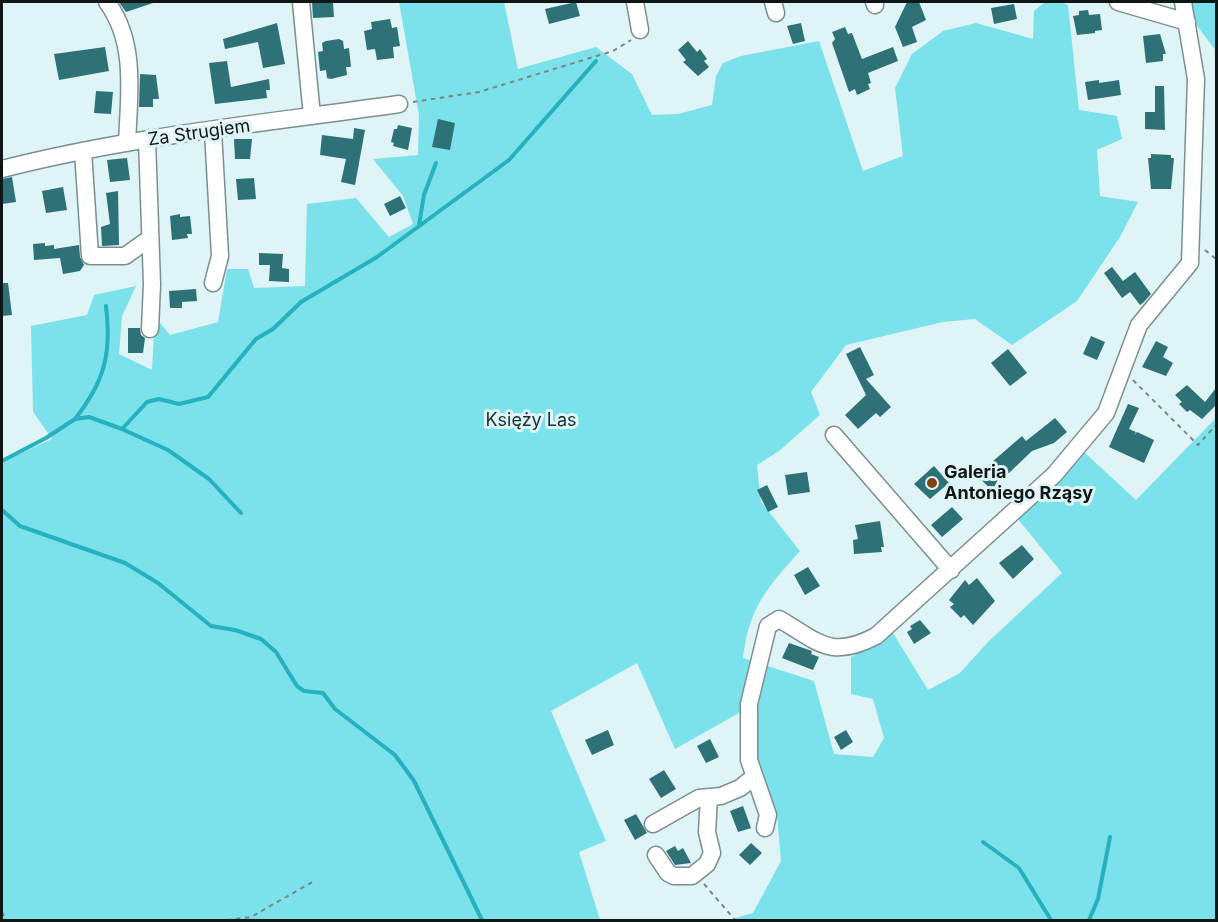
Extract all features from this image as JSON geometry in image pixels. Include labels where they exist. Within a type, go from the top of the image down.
[{"type":"street","points":[[107,2],[122,29],[128,49],[127,143]]},
{"type":"street","points":[[301,2],[312,116]]},
{"type":"street","points":[[634,2],[640,30]]},
{"type":"street","points":[[1118,2],[1187,22]]},
{"type":"street","points":[[765,828],[768,814],[749,760],[749,704],[768,626],[779,619],[831,649],[859,645],[876,636],[1054,475],[1106,413],[1139,325],[1190,264],[1196,78],[1183,2]]},
{"type":"street","name":"Za Strugiem","points":[[2,169],[127,143],[399,104]]},
{"type":"street","points":[[213,131],[220,256],[213,283]]},
{"type":"street","points":[[147,140],[152,284],[150,329]]},
{"type":"street","points":[[83,151],[90,256],[125,256],[146,241]]},
{"type":"street","points":[[834,435],[951,570]]},
{"type":"street","points":[[653,824],[699,798],[741,788],[754,777]]},
{"type":"street","points":[[656,855],[668,873],[674,876],[692,876],[707,864],[712,853],[707,832],[709,797]]},
{"type":"path","points":[[399,104],[479,92],[573,64],[625,45],[640,30]]},
{"type":"path","points":[[1122,369],[1198,446],[1216,425]]},
{"type":"path","points":[[696,873],[735,921]]},
{"type":"path","points":[[227,921],[251,917],[314,881]]},
{"type":"path","points":[[2,912],[6,921]]},
{"type":"path","points":[[158,921],[176,921]]},
{"type":"green space","name":"Księży Las","points":[[399,2],[504,2],[518,69],[596,47],[632,74],[652,115],[678,114],[712,105],[716,76],[723,63],[741,56],[819,41],[863,171],[903,156],[895,88],[912,54],[943,31],[976,23],[1033,39],[1034,11],[1045,2],[1061,2],[1068,5],[1079,110],[1117,116],[1122,139],[1097,150],[1100,196],[1138,202],[1120,237],[1077,301],[1012,345],[975,319],[943,322],[846,345],[811,392],[820,415],[779,451],[757,465],[761,502],[800,551],[761,599],[750,625],[743,658],[814,681],[834,754],[873,757],[884,738],[873,699],[851,694],[851,657],[893,633],[928,690],[960,673],[987,643],[1062,573],[1017,518],[1084,452],[1136,500],[1216,418],[1216,920],[729,920],[753,913],[781,861],[777,816],[755,761],[755,704],[675,749],[637,663],[551,711],[606,841],[579,852],[600,920],[2,920],[2,462],[52,439],[33,412],[31,326],[87,315],[94,295],[136,286],[122,316],[119,354],[152,370],[155,317],[170,335],[218,322],[227,269],[248,269],[254,288],[305,286],[307,204],[356,198],[389,237],[413,224],[403,196],[373,159],[418,155],[419,115]]},
{"type":"green space","points":[[1188,2],[1216,2],[1216,51],[1191,18]]},
{"type":"building","points":[[119,2],[153,2],[153,3],[126,12]]},
{"type":"building","points":[[312,2],[333,2],[334,17],[313,18]]},
{"type":"building","points":[[576,2],[580,16],[549,24],[545,9]]},
{"type":"building","points":[[907,2],[919,2],[926,20],[912,27],[917,42],[903,47],[895,27]]},
{"type":"building","points":[[1014,4],[1017,19],[994,24],[991,8]]},
{"type":"building","points":[[1088,10],[1089,15],[1100,14],[1102,30],[1077,35],[1073,16],[1079,15],[1079,11]]},
{"type":"building","points":[[390,19],[392,28],[397,27],[400,46],[393,47],[394,58],[377,60],[375,49],[367,50],[364,31],[372,29],[371,22]]},
{"type":"building","points":[[277,23],[285,64],[263,68],[258,42],[225,49],[223,39]]},
{"type":"building","points":[[801,23],[805,41],[793,44],[787,26]]},
{"type":"building","points":[[845,27],[848,34],[852,33],[862,59],[893,47],[898,61],[868,73],[870,89],[857,95],[855,89],[849,92],[832,43],[835,39],[832,32]]},
{"type":"building","points":[[1160,34],[1166,54],[1163,54],[1163,61],[1146,63],[1143,36]]},
{"type":"building","points":[[339,39],[343,41],[344,49],[349,48],[351,67],[346,67],[347,75],[327,78],[326,70],[320,71],[318,52],[323,51],[322,43]]},
{"type":"building","points":[[688,41],[697,52],[700,49],[707,59],[704,61],[709,67],[698,76],[683,62],[686,60],[678,50]]},
{"type":"building","points":[[105,47],[109,71],[59,80],[54,54]]},
{"type":"building","points":[[227,61],[231,87],[269,79],[270,90],[266,90],[267,98],[215,104],[209,63]]},
{"type":"building","points":[[140,74],[156,75],[159,99],[153,99],[153,107],[139,107]]},
{"type":"building","points":[[1099,80],[1099,83],[1119,80],[1121,95],[1088,100],[1085,82]]},
{"type":"building","points":[[1155,86],[1164,86],[1165,130],[1145,129],[1145,112],[1155,112]]},
{"type":"building","points":[[96,91],[113,92],[111,114],[94,113]]},
{"type":"building","points":[[438,119],[455,123],[450,150],[432,147]]},
{"type":"building","points":[[398,125],[412,128],[408,150],[393,146],[394,143],[391,142],[394,129],[397,129]]},
{"type":"building","points":[[354,128],[365,130],[355,185],[341,182],[346,159],[320,155],[322,135],[353,139]]},
{"type":"building","points":[[234,139],[252,139],[250,159],[235,159]]},
{"type":"building","points":[[1151,154],[1171,155],[1171,158],[1174,158],[1171,189],[1151,189],[1148,158],[1151,158]]},
{"type":"building","points":[[127,158],[130,180],[110,182],[107,160]]},
{"type":"building","points":[[12,177],[16,202],[2,204],[2,179]]},
{"type":"building","points":[[254,178],[256,199],[238,200],[236,179]]},
{"type":"building","points":[[63,187],[67,210],[46,213],[42,191]]},
{"type":"building","points":[[118,191],[119,245],[102,246],[101,227],[110,224],[106,193]]},
{"type":"building","points":[[400,196],[406,208],[390,216],[384,204]]},
{"type":"building","points":[[180,214],[180,217],[190,216],[192,234],[187,234],[188,238],[172,240],[170,216]]},
{"type":"building","points":[[45,243],[45,246],[54,245],[54,249],[79,245],[80,257],[84,265],[80,271],[63,274],[60,258],[34,260],[33,244]]},
{"type":"building","points":[[259,253],[283,254],[282,268],[289,269],[289,282],[269,281],[270,265],[259,265]]},
{"type":"building","points":[[1112,267],[1123,281],[1135,272],[1151,294],[1140,305],[1130,292],[1122,298],[1104,273]]},
{"type":"building","points":[[2,283],[8,283],[12,315],[2,316]]},
{"type":"building","points":[[196,289],[197,301],[182,302],[182,308],[170,308],[169,291]]},
{"type":"building","points":[[128,328],[140,328],[141,335],[145,338],[143,353],[128,353]]},
{"type":"building","points":[[1091,336],[1105,342],[1097,360],[1083,354]]},
{"type":"building","points":[[1156,341],[1168,347],[1163,357],[1173,363],[1166,376],[1142,367]]},
{"type":"building","points":[[860,347],[874,375],[866,379],[891,407],[880,417],[876,413],[858,429],[845,415],[866,395],[846,354]]},
{"type":"building","points":[[1008,349],[1027,373],[1010,386],[991,363]]},
{"type":"building","points":[[1187,385],[1205,402],[1216,388],[1216,405],[1202,419],[1190,410],[1187,412],[1179,404],[1182,402],[1175,395]]},
{"type":"building","points":[[1128,404],[1139,408],[1129,429],[1136,432],[1134,435],[1137,432],[1154,440],[1144,463],[1109,447]]},
{"type":"building","points":[[1055,418],[1067,432],[1054,443],[1032,451],[1009,473],[1000,476],[992,491],[977,475],[1022,436],[1026,441]]},
{"type":"building","name":"Galeria Antoniego Rząsy","points":[[934,466],[949,483],[930,499],[914,484]]},
{"type":"building","points":[[807,472],[810,492],[788,495],[785,475]]},
{"type":"building","points":[[767,485],[778,507],[768,512],[757,490]]},
{"type":"building","points":[[952,507],[963,519],[942,537],[931,525]]},
{"type":"building","points":[[880,521],[884,547],[881,547],[882,552],[854,554],[853,540],[858,539],[855,525]]},
{"type":"building","points":[[1022,545],[1034,559],[1013,579],[999,563]]},
{"type":"building","points":[[808,567],[820,586],[805,595],[794,575]]},
{"type":"building","points":[[977,578],[995,601],[973,625],[964,615],[961,618],[950,607],[954,604],[949,600],[965,580],[969,585]]},
{"type":"building","points":[[920,620],[931,633],[914,644],[907,632],[912,629],[910,626]]},
{"type":"building","points":[[789,643],[812,651],[811,654],[819,657],[813,670],[782,658]]},
{"type":"building","points":[[608,730],[614,745],[592,755],[585,740]]},
{"type":"building","points":[[846,730],[853,742],[841,750],[834,737]]},
{"type":"building","points":[[710,739],[719,757],[706,763],[697,746]]},
{"type":"building","points":[[664,770],[676,789],[661,798],[649,779]]},
{"type":"building","points":[[743,806],[751,828],[738,832],[730,811]]},
{"type":"building","points":[[636,814],[647,833],[635,840],[624,820]]},
{"type":"building","points":[[751,843],[762,853],[750,865],[739,855]]},
{"type":"building","points":[[675,846],[678,851],[683,848],[691,863],[675,865],[666,851]]},
{"type":"waterway","points":[[2,461],[46,438],[75,419],[89,417],[122,429],[147,402],[159,399],[179,404],[208,397],[256,339],[273,329],[301,302],[377,257],[509,160],[596,61]]},
{"type":"waterway","points":[[419,225],[424,195],[436,163]]},
{"type":"waterway","points":[[75,419],[93,392],[104,367],[108,339],[106,306]]},
{"type":"waterway","points":[[122,429],[168,450],[209,479],[241,513]]},
{"type":"waterway","points":[[2,510],[20,526],[125,563],[158,583],[211,626],[235,630],[261,639],[276,652],[297,686],[304,691],[323,693],[335,709],[395,755],[414,781],[482,920]]},
{"type":"waterway","points":[[1089,920],[1098,899],[1110,837]]},
{"type":"waterway","points":[[983,842],[1019,868],[1051,920]]},
{"type":"place","name":"Galeria Antoniego Rząsy","points":[[932,483]]}]
